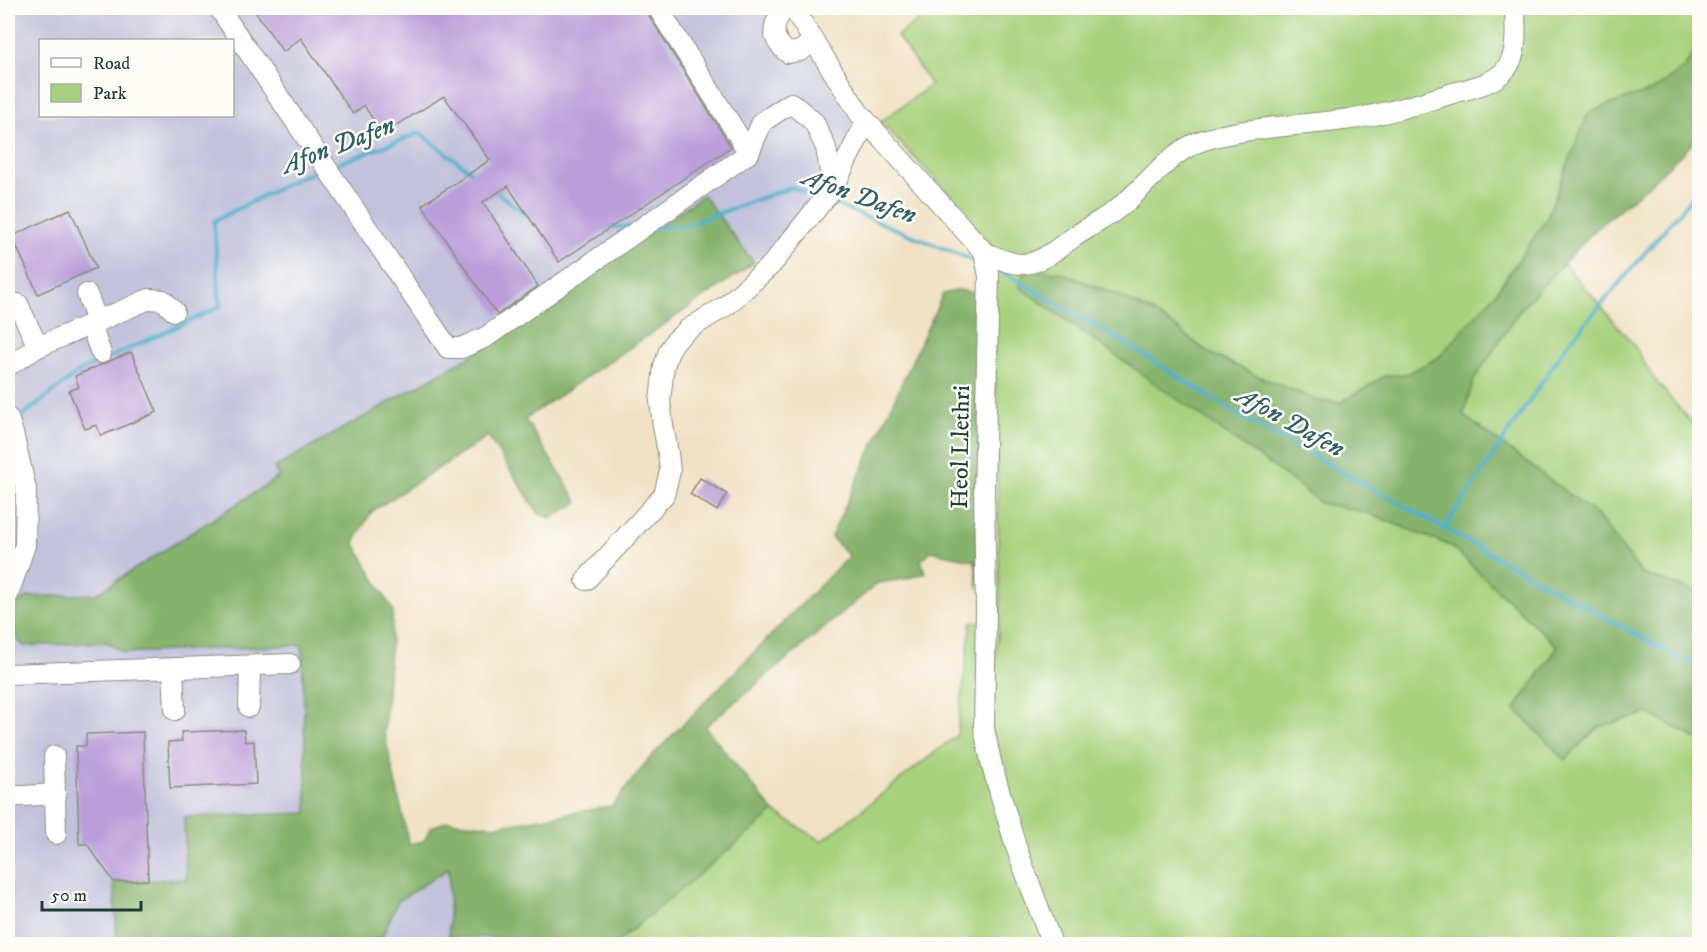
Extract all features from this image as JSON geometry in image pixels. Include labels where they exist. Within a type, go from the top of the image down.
[{"type":"street","points":[[219,8],[448,348],[461,348],[486,337],[749,153],[762,122],[791,103],[814,122],[826,148],[833,188]]},
{"type":"street","points":[[658,8],[749,153]]},
{"type":"street","points":[[784,8],[776,20],[773,33],[779,45],[788,53],[800,51],[814,41]]},
{"type":"street","points":[[793,8],[866,122],[984,252],[1021,264],[1034,262],[1052,253],[1110,214],[1179,152],[1197,142],[1218,135],[1346,120],[1478,86],[1496,78],[1506,69],[1513,56],[1516,39],[1515,8]]},
{"type":"street","points":[[586,580],[664,495],[670,471],[660,401],[664,366],[675,341],[687,330],[727,305],[772,264],[833,188],[866,122]]},
{"type":"street","name":"Heol Llethri","points":[[984,252],[989,276],[984,490],[986,609],[984,729],[992,766],[1016,847],[1052,945]]},
{"type":"street","points":[[87,294],[101,353]]},
{"type":"street","points":[[8,366],[33,357],[93,323],[149,299],[163,300],[174,311]]},
{"type":"street","points":[[18,304],[33,357]]},
{"type":"street","points":[[8,417],[14,433],[26,489],[25,545],[8,595]]},
{"type":"street","points":[[8,655],[8,667]]},
{"type":"street","points":[[8,674],[290,664]]},
{"type":"street","points":[[249,707],[250,666]]},
{"type":"street","points":[[173,669],[175,710]]},
{"type":"street","points":[[54,756],[56,834]]},
{"type":"street","points":[[8,797],[55,794]]},
{"type":"shaded area","points":[[8,8],[777,8],[793,61],[814,58],[856,127],[822,192],[754,263],[703,195],[488,346],[274,468],[279,477],[96,594],[28,597],[24,646],[107,642],[124,653],[302,644],[307,813],[184,817],[186,879],[115,882],[117,944],[8,944]]},
{"type":"shaded area","points":[[450,867],[508,938],[508,944],[379,944],[398,901]]},
{"type":"shaded area","points":[[260,940],[341,944],[144,944]]},
{"type":"green space","points":[[936,8],[1699,8],[1699,46],[1684,68],[1652,91],[1610,104],[1588,114],[1546,220],[1495,294],[1438,359],[1406,374],[1385,376],[1342,402],[1319,401],[1260,377],[1207,352],[1177,328],[1115,294],[1059,272],[1038,271],[1320,503],[1365,512],[1451,546],[1558,647],[1515,709],[1565,760],[1598,727],[1648,713],[1699,740],[1699,944],[1058,944],[1026,859],[992,731],[992,679],[1000,619],[994,338],[986,242],[944,188],[880,122],[931,85],[897,36]]},
{"type":"green space","points":[[1699,46],[1699,132],[1693,143],[1645,188],[1599,226],[1522,307],[1474,379],[1463,415],[1597,515],[1642,574],[1699,592],[1699,740],[1648,713],[1598,727],[1565,760],[1515,709],[1558,647],[1451,546],[1365,512],[1320,503],[1297,484],[1018,286],[1024,273],[1059,272],[1115,294],[1152,312],[1207,352],[1260,377],[1319,401],[1342,402],[1385,376],[1406,374],[1438,358],[1495,294],[1546,220],[1588,113],[1652,91],[1684,68]]},
{"type":"green space","points":[[703,195],[754,263],[525,419],[578,502],[552,518],[539,514],[488,436],[372,511],[354,542],[393,611],[384,732],[409,844],[424,841],[431,827],[448,821],[495,826],[612,806],[649,759],[849,556],[831,537],[943,294],[959,290],[973,293],[980,306],[978,589],[975,561],[931,551],[921,560],[925,573],[878,583],[705,727],[774,812],[615,944],[508,944],[508,938],[449,937],[449,868],[398,901],[379,944],[260,940],[117,944],[114,882],[186,879],[184,817],[307,813],[302,645],[124,653],[107,642],[24,646],[14,632],[17,604],[28,597],[96,594],[279,477],[274,468],[488,346]]},
{"type":"green space","points":[[1564,263],[1634,345],[1652,376],[1699,432],[1699,592],[1642,574],[1597,515],[1463,415],[1474,379],[1522,307]]},
{"type":"green space","points":[[971,622],[986,622],[984,729],[1052,944],[615,944],[774,812],[822,841],[957,735]]},
{"type":"building","points":[[253,8],[646,8],[731,147],[559,262],[508,186],[483,202],[538,286],[497,315],[422,205],[490,160],[444,96],[382,134],[364,105],[353,114],[301,38],[283,52]]},
{"type":"building","points":[[70,209],[96,268],[38,294],[12,236]]},
{"type":"building","points":[[131,352],[157,412],[101,436],[96,425],[85,429],[69,391],[79,387],[75,376]]},
{"type":"building","points":[[700,478],[727,494],[717,511],[690,494]]},
{"type":"building","points":[[244,730],[245,742],[254,741],[256,784],[170,788],[168,742],[182,741],[181,732]]},
{"type":"building","points":[[143,732],[148,880],[114,882],[87,844],[79,844],[76,746],[86,746],[86,734]]},
{"type":"waterway","name":"Afon Dafen","points":[[333,165],[420,133],[474,174]]},
{"type":"waterway","name":"Afon Dafen","points":[[16,421],[80,371],[220,307],[214,221],[298,178],[320,170]]},
{"type":"waterway","name":"Afon Dafen","points":[[655,227],[681,227],[792,187],[818,198]]},
{"type":"waterway","points":[[1444,529],[1566,346],[1700,188]]},
{"type":"waterway","name":"Afon Dafen","points":[[494,190],[531,218]]},
{"type":"waterway","name":"Afon Dafen","points":[[831,203],[980,263]]},
{"type":"waterway","name":"Afon Dafen","points":[[607,227],[629,227]]},
{"type":"waterway","name":"Afon Dafen","points":[[998,269],[1125,343],[1239,415],[1679,658],[1700,665]]}]
